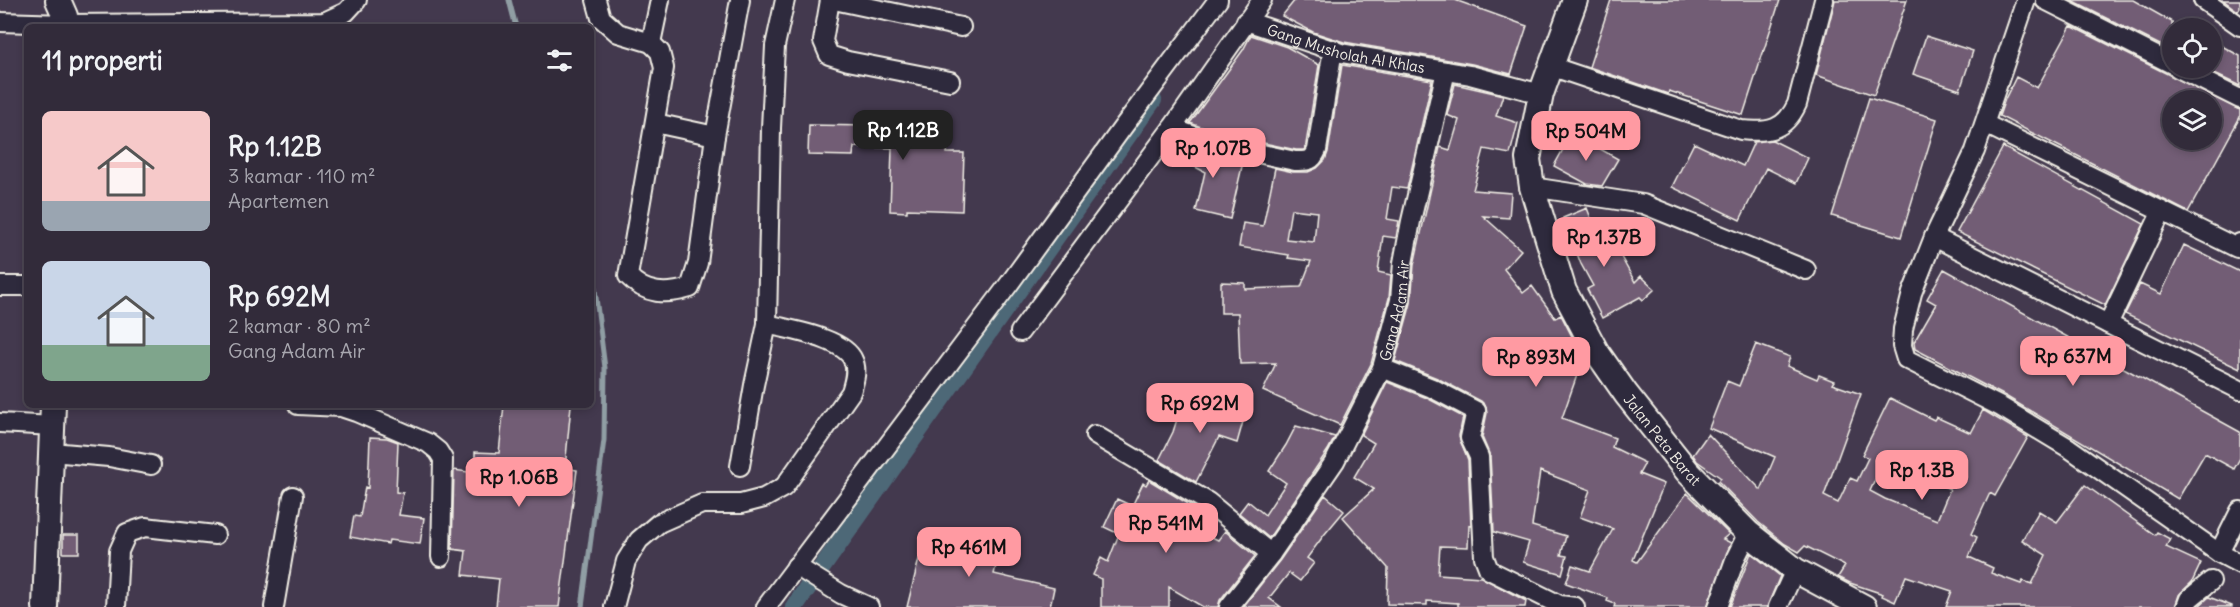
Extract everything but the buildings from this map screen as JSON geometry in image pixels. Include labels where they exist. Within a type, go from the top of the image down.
[{"type":"main road","name":"Jalan Peta Barat","points":[[1575,0],[1540,94],[1528,159],[1532,187],[1564,291],[1596,351],[1626,394],[1688,472],[1748,533],[1795,570],[1864,607]]},
{"type":"main road","points":[[45,607],[53,415]]},
{"type":"street","points":[[0,22],[65,13],[324,22],[346,12],[357,0]]},
{"type":"street","points":[[596,0],[602,18],[618,33],[651,43],[660,52],[664,68],[628,276],[638,286],[669,294],[690,288],[698,263],[715,136],[740,0]]},
{"type":"street","points":[[651,43],[660,0]]},
{"type":"street","points":[[740,466],[767,324],[775,46],[785,0]]},
{"type":"street","points":[[950,81],[848,61],[829,55],[823,41],[832,0],[961,27]]},
{"type":"street","points":[[766,607],[802,570],[995,302],[1218,0]]},
{"type":"street","points":[[1020,332],[1172,128],[1262,0]]},
{"type":"street","points":[[1550,66],[1741,130],[1763,131],[1778,128],[1791,117],[1797,104],[1824,0]]},
{"type":"street","points":[[2026,0],[1976,152],[1934,237],[1912,293],[1902,329],[1902,346],[1906,359],[2001,407],[2069,448],[2219,553],[2240,564]]},
{"type":"street","points":[[2045,0],[2162,59]]},
{"type":"street","points":[[2204,0],[2240,26]]},
{"type":"street","name":"Gang Musholah Al Khlas","points":[[1246,21],[1341,53],[1446,71]]},
{"type":"street","points":[[1172,128],[1215,144],[1309,161],[1313,159],[1317,150],[1333,49]]},
{"type":"street","points":[[1446,71],[1540,94]]},
{"type":"street","name":"Gang Adam Air","points":[[1229,607],[1271,554],[1335,461],[1383,369],[1400,300],[1403,263],[1411,221],[1446,71]]},
{"type":"street","points":[[2198,78],[2240,99]]},
{"type":"street","points":[[655,123],[715,136]]},
{"type":"street","points":[[1985,124],[2239,247]]},
{"type":"street","points":[[1532,187],[1643,204],[1806,270]]},
{"type":"street","points":[[2108,324],[2162,211]]},
{"type":"street","points":[[1934,237],[2240,390]]},
{"type":"street","points":[[0,286],[24,286]]},
{"type":"street","points":[[614,607],[626,561],[639,540],[659,523],[702,504],[741,504],[764,498],[784,487],[851,392],[855,376],[853,359],[838,343],[767,324]]},
{"type":"street","points":[[1383,369],[1432,388],[1476,411],[1470,438],[1479,457],[1484,557],[1489,570],[1564,606]]},
{"type":"street","points":[[344,408],[428,443],[438,451],[443,459],[441,557]]},
{"type":"street","points":[[0,423],[53,415]]},
{"type":"street","points":[[1095,435],[1208,502],[1271,554]]},
{"type":"street","points":[[51,452],[109,457],[151,465]]},
{"type":"street","points":[[274,607],[293,496]]},
{"type":"street","points":[[2219,553],[2240,511]]},
{"type":"street","points":[[116,607],[119,551],[127,533],[144,527],[215,535]]},
{"type":"street","points":[[1718,607],[1748,533]]},
{"type":"street","points":[[802,570],[841,594],[869,607]]},
{"type":"street","points":[[1778,607],[1795,570]]},
{"type":"street","points":[[2186,607],[2189,599],[2211,581]]},
{"type":"waterway","points":[[509,0],[515,24]]},
{"type":"waterway","points":[[794,607],[1153,100]]},
{"type":"waterway","points":[[582,607],[604,440],[605,368],[594,282]]}]
